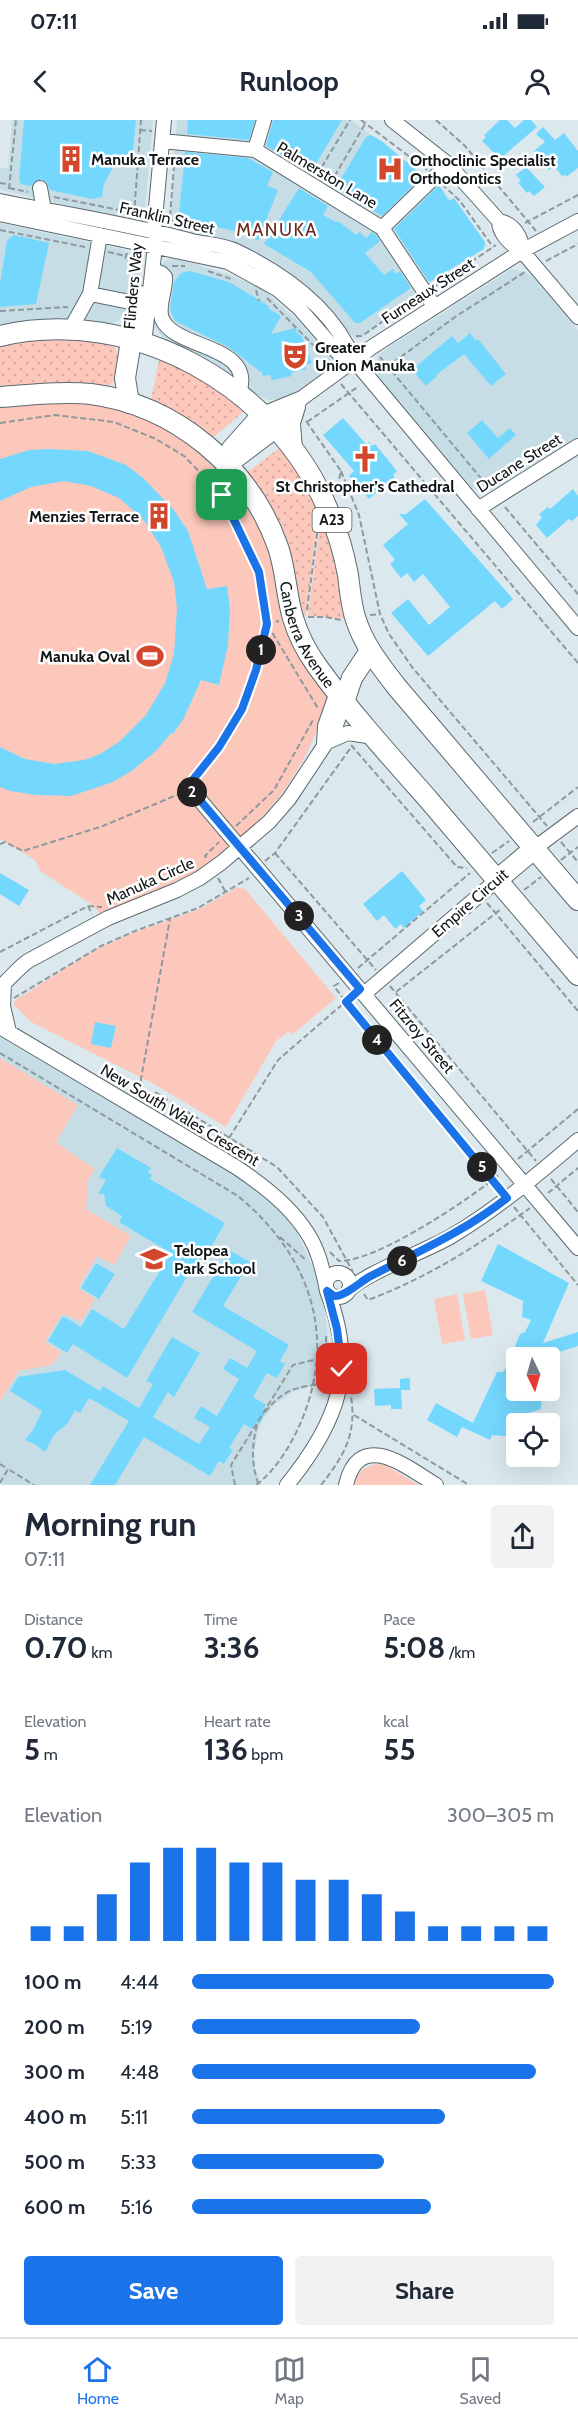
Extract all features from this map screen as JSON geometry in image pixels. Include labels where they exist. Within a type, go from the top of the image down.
[{"type":"highway","name":"A23","points":[[0,336],[70,330],[100,333],[138,343],[184,358],[217,377],[269,420],[295,450],[330,513],[347,573],[355,618],[370,651],[396,686],[578,900]]},
{"type":"highway","points":[[130,404],[138,343]]},
{"type":"highway","name":"Canberra Avenue","points":[[0,397],[75,393],[98,395],[130,404],[159,415],[188,431],[226,464],[248,488],[265,516],[279,551],[292,618],[306,650],[340,697],[578,975]]},
{"type":"highway","points":[[226,464],[232,449],[269,420]]},
{"type":"highway","points":[[340,697],[351,664],[370,651]]},
{"type":"highway","name":"Empire Circuit","points":[[497,880],[535,848]]},
{"type":"street","name":"Flinders Way","points":[[138,343],[151,245],[169,141],[164,120]]},
{"type":"street","points":[[255,150],[264,120]]},
{"type":"street","points":[[392,120],[448,164],[499,221],[508,223],[522,239],[522,251],[578,317]]},
{"type":"street","name":"Palmerston Lane","points":[[169,141],[255,150],[382,228],[434,306]]},
{"type":"street","points":[[382,228],[448,164]]},
{"type":"street","points":[[26,206],[39,192]]},
{"type":"street","points":[[39,192],[46,224]]},
{"type":"street","name":"Franklin Street","points":[[0,201],[154,231],[234,250],[288,280],[314,302],[328,318],[348,345],[354,360],[578,628]]},
{"type":"street","name":"Franklin Street","points":[[0,214],[228,262],[277,289],[299,308],[339,354],[354,360]]},
{"type":"street","name":"Furneaux Street","points":[[269,420],[434,306],[522,251],[578,221]]},
{"type":"street","points":[[70,330],[90,294],[100,235]]},
{"type":"street","points":[[150,266],[165,277],[160,314],[162,322],[171,330],[218,352],[238,368],[242,383],[239,393]]},
{"type":"street","points":[[90,294],[143,304]]},
{"type":"street","points":[[184,358],[191,340]]},
{"type":"street","points":[[295,450],[293,423],[302,399]]},
{"type":"street","name":"Ducane Street","points":[[478,509],[578,446]]},
{"type":"street","name":"Manuka Circle","points":[[1,983],[7,971],[16,970],[97,924],[200,878],[240,847],[289,799],[324,744],[325,726],[340,697]]},
{"type":"street","points":[[324,744],[343,734],[374,737]]},
{"type":"street","name":"Fitzroy Street","points":[[188,786],[578,1248]]},
{"type":"street","name":"Empire Circuit","points":[[535,848],[578,816]]},
{"type":"street","name":"Empire Circuit","points":[[362,991],[383,977],[497,880]]},
{"type":"street","points":[[1,983],[4,1030]]},
{"type":"street","name":"New South Wales Crescent","points":[[4,1030],[264,1186],[302,1227],[326,1288],[342,1357],[340,1383],[324,1433],[316,1448],[287,1485]]},
{"type":"street","points":[[380,1272],[355,1276],[341,1274],[330,1276],[326,1288],[337,1297],[358,1283],[380,1272],[448,1238],[526,1184],[578,1140]]},
{"type":"street","name":"New South Wales Crescent","points":[[314,1257],[341,1274]]},
{"type":"street","points":[[341,1274],[349,1281],[348,1291]]},
{"type":"street","points":[[346,1485],[356,1462],[372,1455],[388,1456],[436,1485]]},
{"type":"path","points":[[16,120],[9,188],[39,192],[134,213],[141,120]]},
{"type":"path","points":[[311,186],[350,120]]},
{"type":"path","points":[[361,120],[435,176],[460,201],[493,247],[490,249]]},
{"type":"path","points":[[436,120],[465,146],[528,221],[578,195]]},
{"type":"path","points":[[324,194],[366,123]]},
{"type":"path","points":[[169,141],[170,217]]},
{"type":"path","points":[[0,183],[9,184]]},
{"type":"path","points":[[2,230],[98,250],[150,266],[190,266]]},
{"type":"path","points":[[578,244],[535,266],[456,317],[388,366],[578,594]]},
{"type":"path","points":[[201,269],[231,279]]},
{"type":"path","points":[[249,286],[279,309],[326,358]]},
{"type":"path","points":[[0,311],[83,306]]},
{"type":"path","points":[[578,663],[349,393],[308,422],[341,471],[359,515],[380,614],[389,634],[412,667],[539,816],[578,787]]},
{"type":"path","points":[[0,423],[55,415],[114,422],[156,439],[184,456],[222,495],[243,536],[259,572],[267,624],[256,670],[242,709],[219,747],[188,786],[177,796],[103,826],[23,851],[4,842],[0,844]]},
{"type":"path","points":[[337,500],[336,493],[341,471]]},
{"type":"path","points":[[306,616],[318,521]]},
{"type":"path","points":[[267,624],[319,710]]},
{"type":"path","points":[[205,856],[274,790],[314,720]]},
{"type":"path","points":[[352,746],[457,867],[472,871]]},
{"type":"path","points":[[396,992],[578,847]]},
{"type":"path","points":[[275,853],[396,992],[578,1212]]},
{"type":"path","points":[[472,871],[472,885],[578,1011]]},
{"type":"path","points":[[472,871],[334,986],[578,1285]]},
{"type":"path","points":[[0,952],[88,906],[97,924]]},
{"type":"path","points":[[139,1090],[170,919]]},
{"type":"path","points":[[229,1138],[278,1060],[362,991]]},
{"type":"path","points":[[0,1053],[238,1196],[260,1214],[278,1234],[293,1258],[308,1288],[316,1330],[316,1359],[312,1385],[293,1440],[273,1468],[257,1484]]},
{"type":"path","points":[[310,1269],[314,1257],[326,1248],[339,1262],[349,1262],[396,1241],[450,1211],[493,1180],[578,1109]]},
{"type":"path","points":[[368,1300],[432,1272],[495,1234],[578,1168]]},
{"type":"path","points":[[278,1234],[314,1257]]},
{"type":"path","points":[[326,1328],[326,1357]]},
{"type":"path","points":[[236,1485],[231,1465],[258,1420],[293,1365],[316,1359]]},
{"type":"path","points":[[257,1484],[252,1446],[258,1420],[274,1402],[291,1389],[325,1383],[325,1372]]},
{"type":"path","points":[[321,1485],[344,1453],[354,1415],[470,1485]]},
{"type":"path","points":[[0,1464],[34,1485]]},
{"type":"path","points":[[335,1467],[339,1470]]},
{"type":"path","points":[[0,1484],[8,1469]]},
{"type":"shaded area","points":[[12,120],[153,120],[145,210],[142,219],[138,222],[2,190],[0,188],[0,168],[8,168]]},
{"type":"shaded area","points":[[177,120],[351,120],[439,185],[487,245],[357,340],[279,267],[170,226]]},
{"type":"shaded area","points":[[0,223],[121,249],[129,253],[136,260],[140,272],[137,296],[131,311],[117,322],[107,324],[38,322],[0,325]]},
{"type":"shaded area","points":[[173,257],[254,283],[268,291],[270,296],[316,341],[326,347],[331,355],[329,369],[291,397],[268,400],[212,362],[164,339],[150,318],[155,281],[164,261]]},
{"type":"shaded area","points":[[510,270],[518,270],[531,275],[578,330],[578,437],[494,490],[479,492],[465,483],[380,382],[375,366],[378,356],[386,349]]},
{"type":"shaded area","points":[[75,336],[113,345],[118,357],[117,380],[105,388],[32,384],[0,386],[0,343]]},
{"type":"shaded area","points":[[167,359],[248,408],[210,440],[189,419],[151,400],[159,360]]},
{"type":"shaded area","name":"Manuka Oval","points":[[67,400],[113,406],[164,426],[206,455],[238,491],[256,521],[328,696],[309,749],[295,774],[278,798],[239,840],[182,880],[101,914],[91,904],[40,871],[35,860],[0,839],[0,404]]},
{"type":"shaded area","points":[[282,446],[323,513],[318,520],[306,615],[300,616],[244,475]]},
{"type":"shaded area","points":[[321,518],[331,534],[347,619],[308,616]]},
{"type":"shaded area","points":[[237,887],[245,889],[336,998],[292,1035],[289,1031],[276,1041],[226,1127],[152,1083],[31,1022],[14,1005],[14,1001],[96,949],[200,909]]},
{"type":"shaded area","name":"Telopea Park School","points":[[0,1034],[243,1181],[273,1204],[296,1230],[316,1274],[324,1301],[329,1348],[339,1358],[336,1381],[294,1391],[275,1404],[264,1418],[258,1431],[254,1453],[255,1467],[261,1485],[3,1485],[0,1483]]},
{"type":"shaded area","points":[[0,1058],[78,1105],[56,1142],[95,1169],[88,1180],[86,1209],[131,1236],[114,1265],[97,1256],[78,1288],[95,1299],[81,1321],[62,1314],[45,1342],[61,1352],[52,1365],[19,1371],[0,1402]]},
{"type":"shaded area","points":[[485,1290],[493,1335],[471,1339],[463,1294]]},
{"type":"shaded area","points":[[457,1294],[465,1340],[442,1344],[434,1299]]},
{"type":"shaded area","points":[[377,1464],[385,1465],[419,1485],[355,1485],[362,1470]]},
{"type":"building","name":"Manuka Terrace","points":[[24,120],[136,120],[133,152],[112,169],[104,184],[102,197],[92,199],[50,190],[42,179],[35,181],[31,186],[21,184],[19,179]]},
{"type":"building","points":[[188,120],[255,120],[249,140],[187,134]]},
{"type":"building","points":[[273,120],[342,120],[313,169],[308,171],[266,146]]},
{"type":"building","points":[[500,120],[507,120],[515,128],[524,120],[531,120],[537,127],[500,159],[482,141],[486,137],[484,135]]},
{"type":"building","points":[[543,127],[555,140],[564,133],[578,151],[578,168],[566,177],[562,176],[554,166],[549,170],[534,151],[545,142],[536,134]]},
{"type":"building","points":[[371,135],[383,142],[423,176],[382,216],[338,190],[337,185],[366,137]]},
{"type":"building","points":[[185,152],[248,158],[273,172],[267,186],[278,190],[258,241],[247,234],[182,219],[179,215]]},
{"type":"building","points":[[526,167],[545,187],[534,196],[529,191],[527,193],[518,183],[521,181],[516,175]]},
{"type":"building","points":[[439,185],[449,201],[454,198],[485,242],[484,249],[429,282],[394,229]]},
{"type":"building","points":[[299,188],[328,206],[323,215],[338,221],[356,235],[359,232],[366,238],[372,232],[376,235],[380,241],[365,253],[384,275],[393,269],[396,274],[400,271],[411,288],[360,323],[355,323],[311,272],[264,244]]},
{"type":"building","points":[[14,235],[49,243],[36,304],[0,307],[0,284],[7,240]]},
{"type":"building","points":[[190,271],[229,282],[269,306],[268,308],[281,316],[271,334],[296,328],[297,333],[302,336],[312,363],[304,365],[306,369],[291,373],[292,376],[272,380],[270,375],[263,376],[230,348],[175,321],[170,309],[174,282],[181,273]]},
{"type":"building","points":[[470,333],[476,341],[478,339],[506,374],[491,386],[464,354],[436,375],[426,386],[412,370],[452,336],[458,343]]},
{"type":"building","name":"St Christopher’s Cathedral","points":[[343,418],[366,444],[369,442],[372,446],[375,444],[397,471],[393,475],[395,477],[369,499],[349,476],[354,471],[323,435]]},
{"type":"building","points":[[482,420],[498,438],[510,428],[516,435],[489,459],[467,433]]},
{"type":"building","points":[[29,450],[88,451],[126,465],[142,477],[173,509],[188,531],[207,589],[227,586],[230,609],[228,645],[219,685],[201,680],[184,718],[173,734],[171,733],[156,751],[133,770],[113,782],[71,796],[36,795],[0,787],[0,747],[25,759],[54,764],[84,760],[100,754],[119,742],[146,715],[165,683],[174,654],[177,608],[174,582],[161,547],[143,519],[119,498],[91,486],[64,481],[31,487],[0,501],[0,459]]},
{"type":"building","points":[[573,489],[578,496],[578,516],[572,521],[569,519],[547,538],[536,525],[542,517],[539,514],[548,507],[550,509]]},
{"type":"building","points":[[425,499],[513,599],[502,609],[495,601],[428,656],[391,613],[408,599],[429,625],[450,607],[423,574],[414,582],[407,573],[401,578],[390,564],[395,560],[383,545],[408,524],[399,514],[406,514]]},
{"type":"building","points":[[402,871],[426,900],[419,906],[423,911],[404,928],[401,924],[395,929],[384,915],[377,921],[363,904]]},
{"type":"building","points":[[0,873],[29,890],[19,906],[0,894]]},
{"type":"building","points":[[95,1022],[116,1026],[111,1048],[91,1044]]},
{"type":"building","points":[[117,1148],[151,1168],[148,1172],[152,1175],[150,1179],[225,1223],[196,1273],[191,1270],[127,1378],[73,1344],[67,1353],[48,1341],[63,1316],[81,1327],[92,1309],[124,1329],[171,1253],[119,1222],[122,1216],[106,1206],[104,1194],[98,1194],[106,1180],[99,1177]]},
{"type":"building","points":[[498,1244],[569,1283],[543,1343],[578,1332],[578,1346],[560,1352],[560,1347],[515,1347],[520,1334],[525,1332],[531,1320],[522,1317],[523,1301],[481,1281]]},
{"type":"building","points":[[229,1250],[250,1262],[223,1306],[289,1345],[280,1361],[285,1364],[277,1378],[267,1373],[253,1397],[266,1405],[263,1410],[266,1412],[259,1424],[256,1422],[252,1429],[244,1424],[229,1448],[233,1450],[224,1464],[219,1461],[210,1476],[144,1437],[115,1485],[90,1485],[129,1421],[89,1398],[80,1413],[75,1410],[68,1423],[54,1435],[45,1452],[25,1440],[33,1430],[42,1411],[10,1391],[18,1377],[65,1370],[100,1391],[103,1386],[139,1408],[153,1384],[146,1381],[172,1337],[200,1353],[174,1397],[168,1392],[153,1417],[199,1444],[210,1427],[194,1418],[201,1406],[217,1416],[239,1379],[223,1369],[230,1358],[247,1368],[257,1351],[192,1312]]},
{"type":"building","points":[[96,1263],[115,1274],[99,1299],[81,1288]]},
{"type":"building","points":[[506,1368],[506,1401],[541,1401],[541,1409],[528,1413],[506,1413],[506,1436],[492,1435],[490,1440],[462,1427],[457,1437],[427,1420],[436,1403],[473,1423],[497,1372],[503,1372]]},
{"type":"building","points":[[410,1378],[410,1390],[401,1390],[402,1409],[391,1409],[391,1405],[375,1406],[374,1389],[400,1388],[400,1379]]},
{"type":"place","name":"Manuka Terrace","points":[[71,159]]},
{"type":"place","name":"Orthoclinic Specialist Orthodontics","points":[[390,169]]},
{"type":"place","name":"Greater Union Manuka","points":[[295,356]]},
{"type":"place","name":"St Christopher’s Cathedral","points":[[365,459]]},
{"type":"place","name":"Menzies Terrace","points":[[159,516]]},
{"type":"place","name":"Manuka Oval","points":[[150,656]]},
{"type":"place","name":"Telopea Park School","points":[[154,1259]]},
{"type":"district","name":"MANUKA","points":[[277,230]]},
{"type":"route","points":[[222,495],[259,572],[267,624],[256,670],[242,709],[219,747],[188,786],[360,989],[346,1002],[507,1198],[467,1227],[358,1283],[343,1296],[337,1297],[327,1291],[337,1329],[342,1369]]}]
